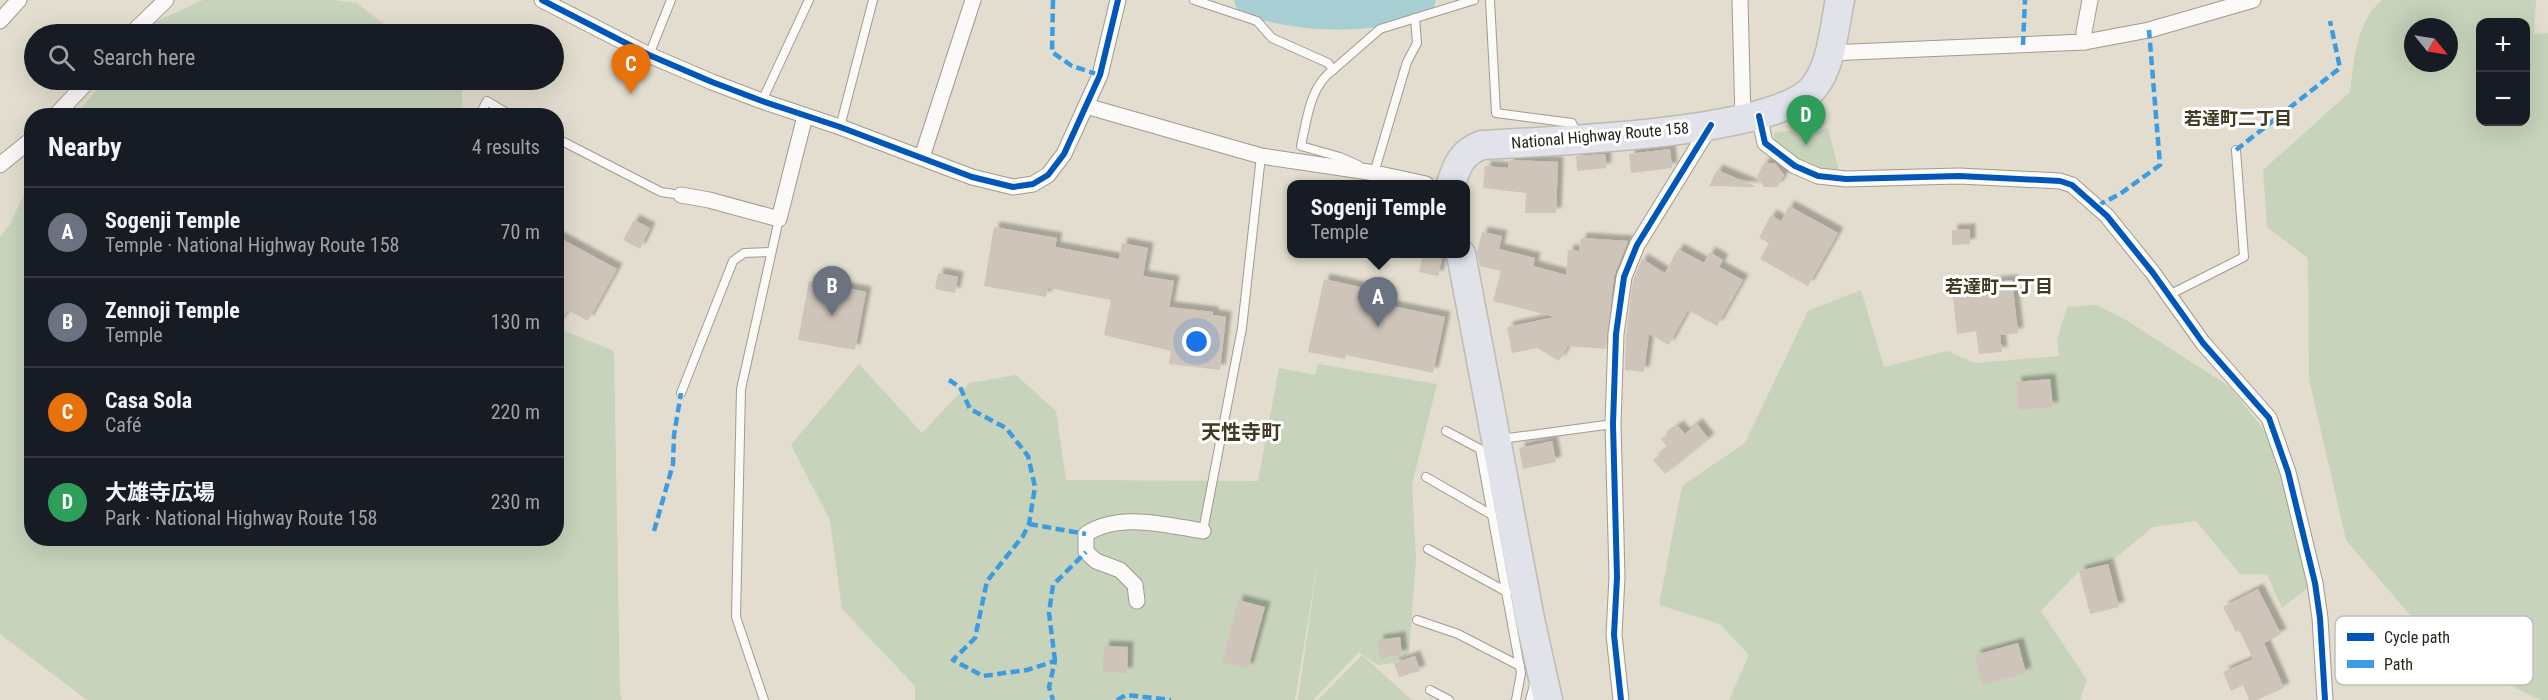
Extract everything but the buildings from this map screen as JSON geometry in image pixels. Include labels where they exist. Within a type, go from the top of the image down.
[{"type":"highway","name":"National Highway Route 158","points":[[1453,180],[1462,157],[1471,149],[1482,145],[1578,139],[1711,125],[1776,111],[1813,89],[1820,78],[1840,0]]},
{"type":"highway","points":[[1462,258],[1498,440],[1535,686]]},
{"type":"street","points":[[0,21],[19,0]]},
{"type":"street","points":[[141,24],[166,0]]},
{"type":"street","points":[[542,0],[649,55],[762,101],[840,127],[972,177],[1013,187],[1033,184],[1048,175],[1064,154],[1100,75],[1118,0]]},
{"type":"street","points":[[922,157],[973,0]]},
{"type":"street","points":[[1740,0],[1751,118],[1766,143],[1795,166],[1818,176],[1846,178],[1959,176],[2060,181],[2072,185],[2107,216],[2169,295],[2203,343],[2263,409],[2275,430],[2288,472],[2315,583],[2320,618],[2325,700]]},
{"type":"street","points":[[2085,42],[2084,32],[2090,0]]},
{"type":"street","points":[[1828,53],[2085,42],[2149,30],[2253,0]]},
{"type":"street","points":[[63,108],[80,90]]},
{"type":"street","points":[[1086,106],[1261,156],[1407,180]]},
{"type":"street","points":[[681,195],[709,200],[779,219],[806,116]]},
{"type":"street","points":[[1621,700],[1614,634],[1617,577],[1613,424],[1617,334],[1624,277],[1637,245],[1711,125]]},
{"type":"street","points":[[0,165],[24,146]]},
{"type":"street","points":[[1137,601],[1135,585],[1120,570],[1096,561],[1086,552],[1086,534],[1100,525],[1147,521],[1203,531]]},
{"type":"lane","points":[[649,55],[671,0]]},
{"type":"lane","points":[[762,101],[808,0]]},
{"type":"lane","points":[[840,127],[873,0]]},
{"type":"lane","points":[[1194,0],[1257,21],[1272,38],[1328,63],[1333,70]]},
{"type":"lane","points":[[1415,18],[1417,43],[1407,62],[1375,173],[1340,157],[1301,146],[1314,94],[1323,77],[1380,29],[1415,18],[1474,0]]},
{"type":"lane","points":[[1490,0],[1496,113],[1572,123],[1578,139]]},
{"type":"lane","points":[[483,108],[487,101],[499,108]]},
{"type":"lane","points":[[564,142],[661,192],[681,195]]},
{"type":"lane","points":[[2169,295],[2244,257],[2236,150]]},
{"type":"lane","points":[[1203,531],[1242,328],[1261,156]]},
{"type":"lane","points":[[764,700],[736,617],[741,389],[779,219]]},
{"type":"lane","points":[[681,393],[733,261],[744,253],[771,252]]},
{"type":"lane","points":[[1498,440],[1613,424]]},
{"type":"lane","points":[[1446,431],[1480,449],[1507,592],[1535,686]]},
{"type":"lane","points":[[1426,477],[1492,515]]},
{"type":"lane","points":[[1428,549],[1507,592]]},
{"type":"lane","points":[[1417,620],[1458,634],[1535,686]]},
{"type":"lane","points":[[1516,700],[1521,673],[1535,686]]},
{"type":"lane","points":[[1430,690],[1449,700]]},
{"type":"green space","points":[[203,0],[333,0],[356,3],[384,24],[153,24]]},
{"type":"green space","points":[[2382,0],[2536,0],[2534,34],[2548,33],[2548,700],[2541,700],[2509,685],[2533,685],[2533,616],[2411,616],[2346,540],[2309,379],[2308,258],[2267,227],[2263,170],[2350,92],[2362,31],[2373,9]]},
{"type":"green space","points":[[97,90],[462,90],[462,108],[81,108]]},
{"type":"green space","points":[[1811,128],[1817,132],[1828,128],[1839,171],[1834,172],[1833,169],[1825,170],[1809,165],[1774,140],[1774,133]]},
{"type":"green space","points":[[24,194],[24,546],[564,546],[564,331],[614,351],[620,693],[622,700],[87,700],[0,634],[0,237],[10,224]]},
{"type":"green space","points":[[1861,290],[1884,367],[1947,351],[1975,363],[2059,356],[2057,340],[2067,307],[2097,305],[2126,320],[2230,387],[2267,434],[2295,520],[2310,586],[2282,608],[2267,574],[2240,574],[2196,521],[2153,527],[2108,564],[2079,571],[2041,611],[2087,680],[2080,700],[1729,700],[1749,655],[1720,624],[1659,605],[1682,486],[1745,443],[1808,311]]},
{"type":"green space","points":[[859,364],[922,433],[969,383],[1016,375],[1056,411],[1066,480],[1258,481],[1279,368],[1315,375],[1318,364],[1437,384],[1412,484],[1416,560],[1409,653],[1394,663],[1378,665],[1359,652],[1313,700],[1298,700],[1320,546],[1295,700],[915,700],[915,686],[842,609],[830,520],[791,445]]},
{"type":"green space","points":[[1362,655],[1412,700],[1318,700]]},
{"type":"waterway","points":[[1251,0],[1292,9],[1335,13],[1378,10],[1419,0]]},
{"type":"marked path","points":[[1053,0],[1052,52],[1072,66],[1100,75]]},
{"type":"marked path","points":[[2023,45],[2025,0]]},
{"type":"marked path","points":[[2236,150],[2340,68],[2330,21]]},
{"type":"marked path","points":[[2097,206],[2120,194],[2160,165],[2149,30]]},
{"type":"marked path","points":[[949,380],[960,387],[970,409],[1006,428],[1028,456],[1035,487],[1029,524],[1023,536],[987,581],[975,638],[953,660],[983,676],[1027,670],[1055,661],[1049,687],[1053,700]]},
{"type":"marked path","points":[[654,531],[673,464],[674,435],[681,393]]},
{"type":"marked path","points":[[1029,524],[1086,534]]},
{"type":"marked path","points":[[1055,661],[1049,613],[1053,585],[1086,552]]},
{"type":"marked path","points":[[1117,700],[1126,695],[1171,700]]},
{"type":"cycle path","points":[[542,0],[649,55],[712,82],[972,177],[1013,187],[1033,184],[1048,175],[1064,154],[1100,75],[1118,0]]},
{"type":"cycle path","points":[[1759,116],[1765,143],[1795,166],[1818,176],[1846,179],[1959,176],[2060,181],[2072,185],[2107,216],[2153,273],[2203,343],[2269,418],[2288,472],[2315,583],[2320,618],[2325,700]]},
{"type":"cycle path","points":[[1621,700],[1614,635],[1617,577],[1613,424],[1616,334],[1624,277],[1637,245],[1711,125]]},
{"type":"place","name":"Casa Sola","points":[[631,94]]},
{"type":"place","name":"大雄寺広場","points":[[1806,145]]},
{"type":"place","name":"Zennoji Temple","points":[[832,316]]},
{"type":"place","name":"Sogenji Temple","points":[[1378,327]]},
{"type":"district","name":"若達町二丁目","points":[[2238,119]]},
{"type":"district","name":"若達町一丁目","points":[[1999,287]]},
{"type":"district","name":"天性寺町","points":[[1241,432]]}]
